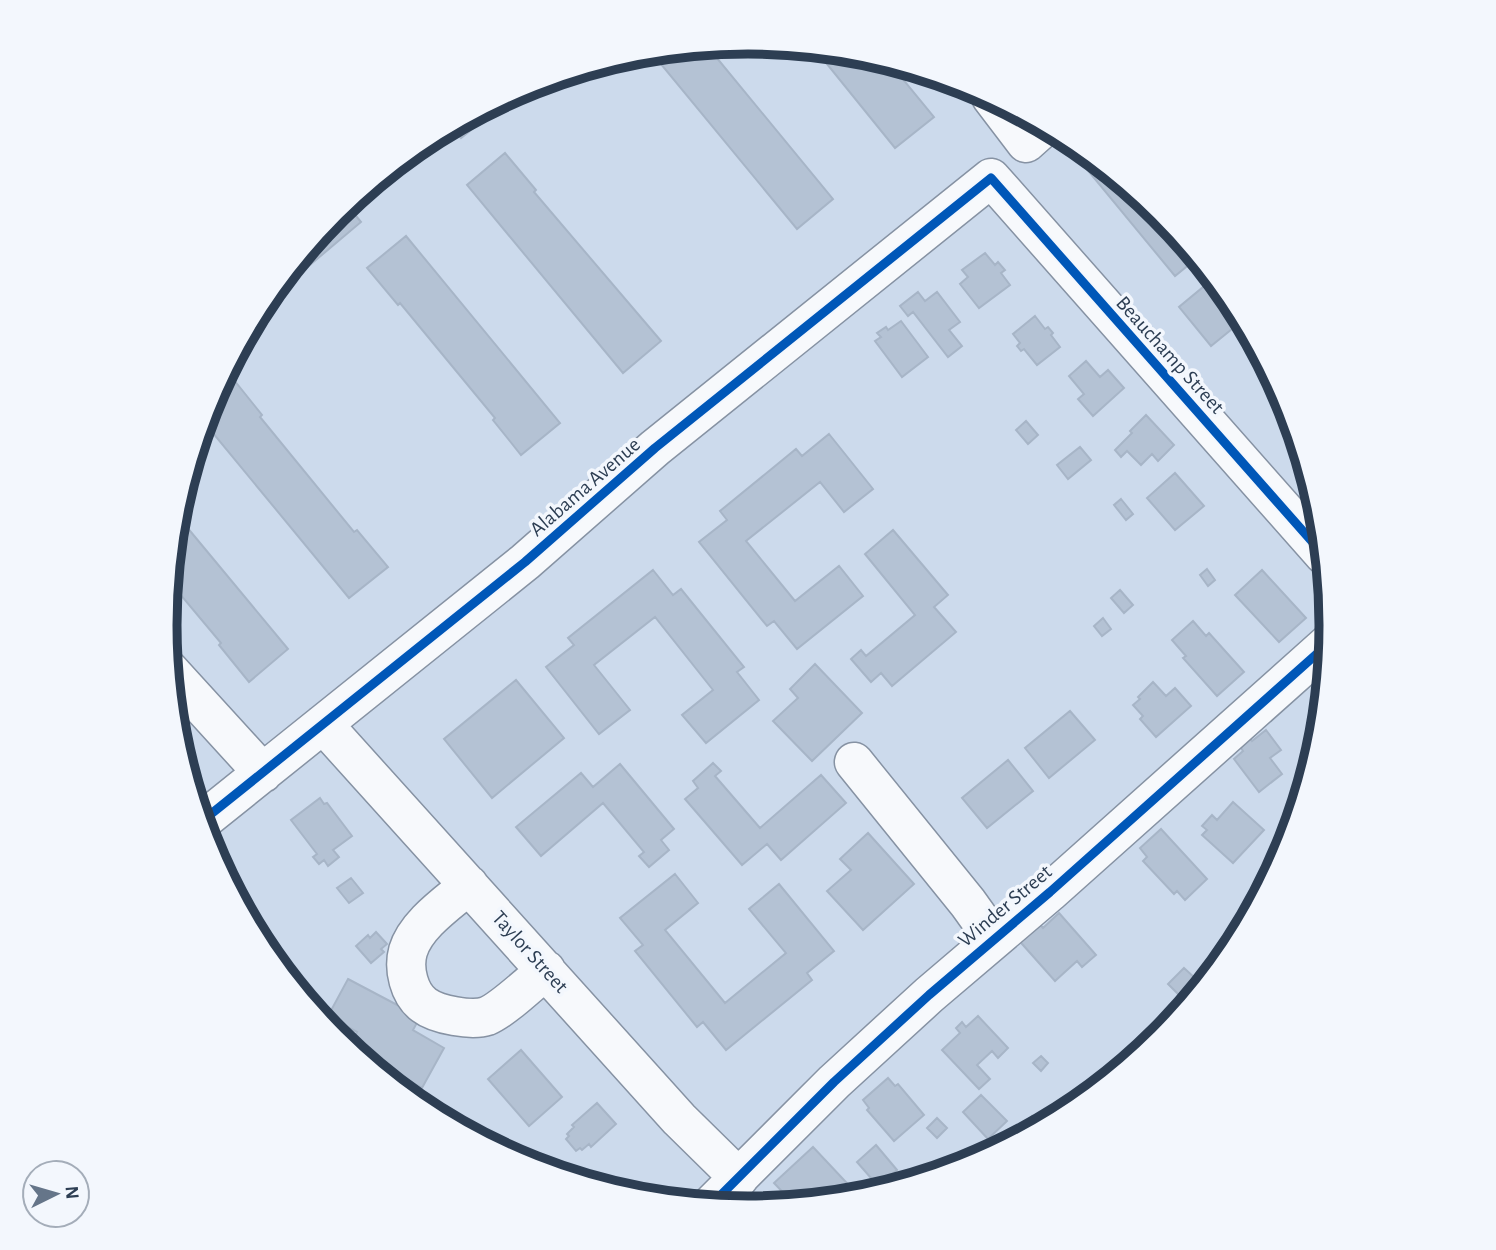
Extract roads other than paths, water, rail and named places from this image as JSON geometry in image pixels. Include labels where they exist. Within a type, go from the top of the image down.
[{"type":"street","name":"Beauchamp Street","points":[[991,178],[1313,542]]},
{"type":"street","name":"Alabama Avenue","points":[[210,814],[525,562],[655,448],[991,178]]},
{"type":"street","name":"Winder Street","points":[[722,1195],[834,1082],[993,938],[1049,892],[1318,653]]},
{"type":"street","points":[[180,682],[262,773]]},
{"type":"street","name":"Taylor Street","points":[[323,724],[679,1119],[739,1178]]},
{"type":"street","points":[[855,762],[993,938]]},
{"type":"street","points":[[469,885],[417,934],[408,951],[406,971],[411,988],[424,1005],[466,1018],[487,1016],[546,970]]}]
